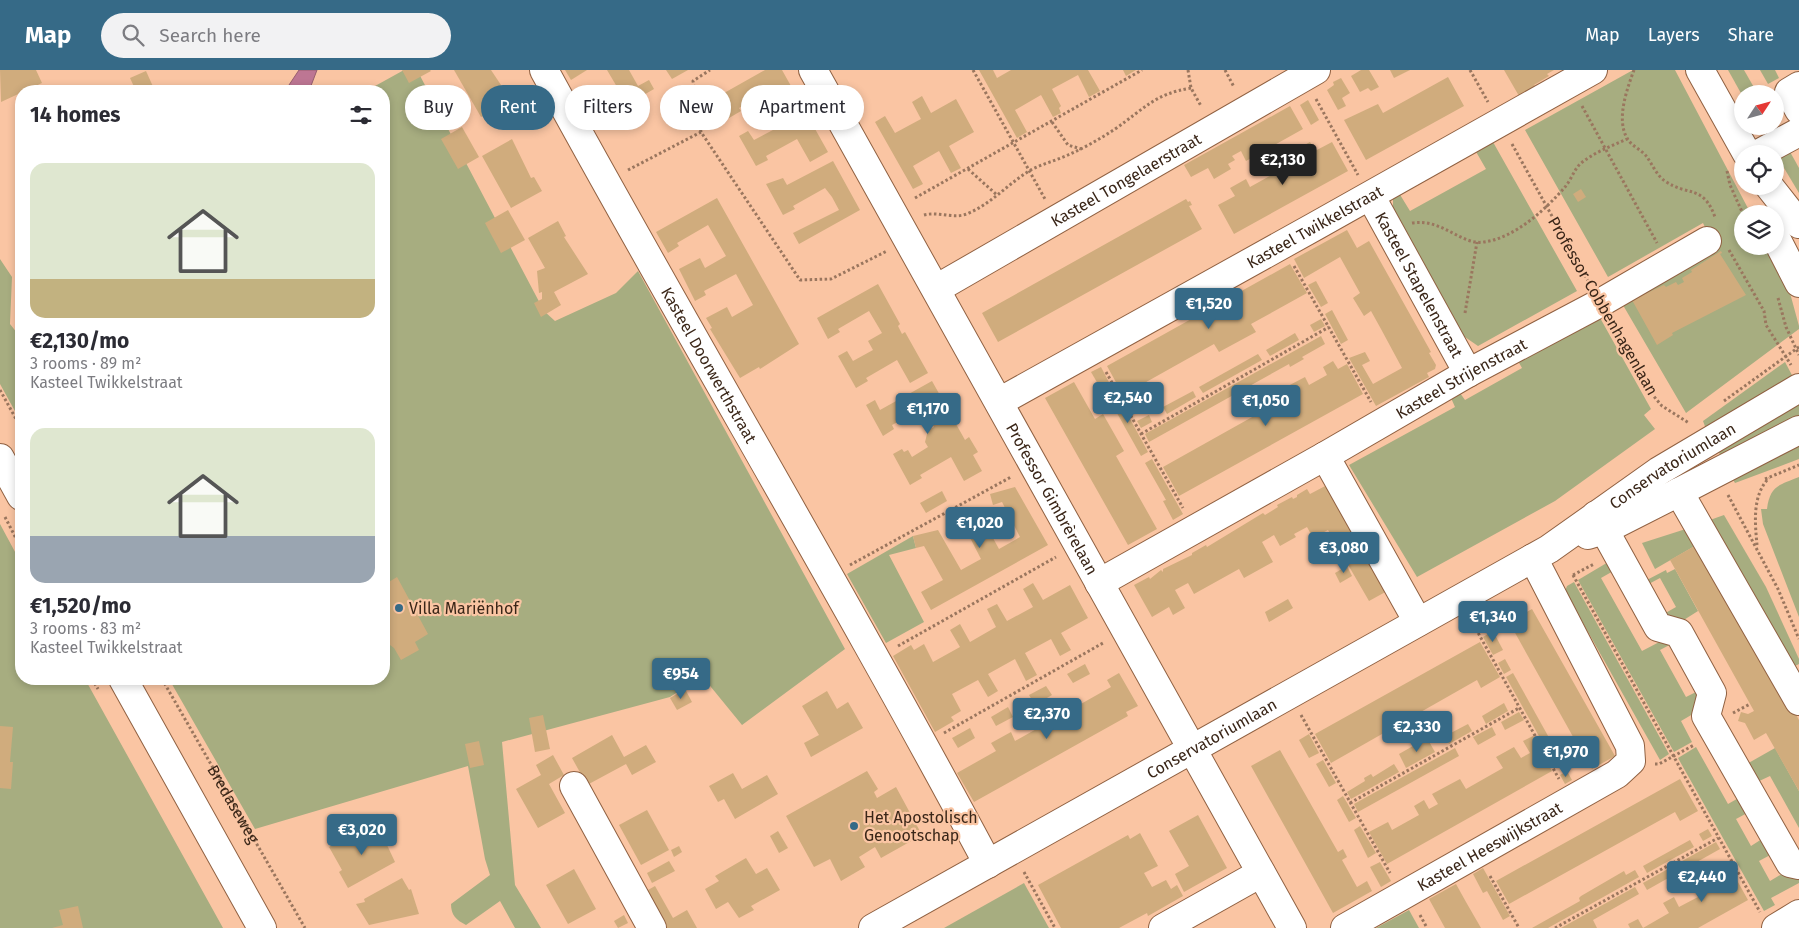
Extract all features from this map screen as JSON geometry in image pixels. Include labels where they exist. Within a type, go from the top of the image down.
[{"type":"street","name":"Kasteel Doorwerthstraat","points":[[544,70],[605,182],[924,744],[988,864]]},
{"type":"street","name":"Professor Gimbrèrelaan","points":[[813,70],[1292,928]]},
{"type":"street","name":"Kasteel Twikkelstraat","points":[[999,402],[1370,197],[1499,121],[1593,70]]},
{"type":"street","points":[[1700,70],[1742,145]]},
{"type":"street","name":"Kasteel Tongelaerstraat","points":[[936,289],[1310,74]]},
{"type":"street","points":[[1799,86],[1788,92],[1799,110]]},
{"type":"street","points":[[1775,145],[1799,132]]},
{"type":"street","points":[[1776,195],[1799,224]]},
{"type":"street","name":"Kasteel Stapelenstraat","points":[[1370,197],[1468,373]]},
{"type":"street","name":"Kasteel Strijenstraat","points":[[1099,583],[1468,373],[1600,303],[1707,241]]},
{"type":"street","points":[[1784,254],[1799,283]]},
{"type":"street","name":"Conservatoriumlaan","points":[[1606,532],[1659,471],[1799,388]]},
{"type":"street","name":"Conservatoriumlaan","points":[[873,928],[1541,554],[1606,532],[1715,472],[1799,430]]},
{"type":"street","points":[[1325,456],[1418,622]]},
{"type":"street","points":[[0,458],[13,506]]},
{"type":"street","points":[[1679,492],[1799,701]]},
{"type":"street","points":[[1606,532],[1658,627],[1679,632],[1712,693],[1706,716],[1790,863],[1799,865]]},
{"type":"street","points":[[1541,554],[1549,588],[1630,746],[1631,761]]},
{"type":"street","points":[[126,685],[262,928]]},
{"type":"street","name":"Kasteel Heeswijkstraat","points":[[1344,928],[1617,774],[1631,761]]},
{"type":"street","points":[[574,786],[652,928]]},
{"type":"street","points":[[1163,928],[1261,873]]},
{"type":"street","points":[[1770,924],[1799,914]]},
{"type":"path","points":[[710,70],[693,81],[701,132],[800,280],[831,279],[908,241]]},
{"type":"path","points":[[973,70],[1057,219]]},
{"type":"path","points":[[915,198],[1142,70]]},
{"type":"path","points":[[1188,70],[1191,88],[1214,128]]},
{"type":"path","name":"Professor Cobbenhagenlaan","points":[[1470,70],[1651,393],[1662,406],[1691,425],[1702,446]]},
{"type":"path","points":[[1310,74],[1370,197]]},
{"type":"path","points":[[1570,84],[1669,264]]},
{"type":"path","points":[[924,215],[934,213],[948,216],[968,214],[1030,171],[1081,149],[1116,128],[1139,109],[1158,97],[1175,90],[1191,88]]},
{"type":"path","points":[[1052,122],[1068,145],[1081,149]]},
{"type":"path","points":[[605,182],[701,132]]},
{"type":"path","points":[[1390,232],[1408,223],[1424,221],[1441,226],[1477,242],[1484,242],[1506,235],[1546,206],[1566,186],[1578,166],[1627,139]]},
{"type":"path","points":[[968,169],[997,195]]},
{"type":"path","points":[[1449,338],[1457,333],[1464,319],[1477,242]]},
{"type":"path","points":[[1283,245],[1383,423]]},
{"type":"path","points":[[1140,434],[1329,327]]},
{"type":"path","points":[[1722,402],[1799,347]]},
{"type":"path","points":[[1093,350],[1195,529]]},
{"type":"path","points":[[0,390],[15,417]]},
{"type":"path","points":[[830,576],[1033,464]]},
{"type":"path","points":[[1757,549],[1756,510],[1761,489],[1770,476],[1799,465]]},
{"type":"path","points":[[1715,472],[1757,549],[1799,639]]},
{"type":"path","points":[[1549,588],[1573,575],[1606,532]]},
{"type":"path","points":[[876,659],[1078,545]]},
{"type":"path","points":[[1573,575],[1718,838],[1770,924]]},
{"type":"path","points":[[1460,600],[1571,800]]},
{"type":"path","points":[[924,744],[1126,630]]},
{"type":"path","name":"Bredaseweg","points":[[165,685],[304,928]]},
{"type":"path","points":[[1290,695],[1402,895]]},
{"type":"path","points":[[1350,803],[1519,708]]},
{"type":"path","points":[[1631,761],[1658,764],[1716,732]]},
{"type":"path","points":[[1555,928],[1718,838]]},
{"type":"path","points":[[1012,850],[1056,928]]},
{"type":"path","points":[[1477,853],[1519,928]]},
{"type":"green space","points":[[404,70],[417,70],[425,85],[405,85],[405,130],[449,130],[544,311],[555,321],[616,293],[638,271],[845,649],[742,725],[702,676],[670,697],[502,742],[515,885],[541,928],[515,928],[500,901],[466,925],[453,914],[451,904],[490,875],[485,859],[468,766],[255,829],[172,685],[390,685],[390,85],[377,85]]},
{"type":"green space","points":[[1633,70],[1675,70],[1734,182],[1734,195],[1741,195],[1746,205],[1734,205],[1734,255],[1772,255],[1787,282],[1799,329],[1686,413],[1620,300],[1715,249],[1703,223],[1608,277],[1525,130]]},
{"type":"green space","points":[[1728,70],[1744,70],[1753,85],[1736,85]]},
{"type":"green space","points":[[1760,70],[1775,70],[1779,78],[1768,84]]},
{"type":"green space","points":[[1784,141],[1799,168],[1799,193],[1784,168],[1784,145],[1777,145]]},
{"type":"green space","points":[[1493,142],[1577,291],[1478,346],[1462,335],[1393,209],[1393,195],[1399,193],[1410,211],[1486,169],[1475,150]]},
{"type":"green space","points":[[0,259],[12,277],[10,324],[15,330],[15,411],[0,384]]},
{"type":"green space","points":[[1599,316],[1651,409],[1644,415],[1655,429],[1555,501],[1417,577],[1349,465],[1455,407],[1451,398],[1460,393],[1465,400],[1522,368],[1518,361]]},
{"type":"green space","points":[[1785,362],[1793,377],[1706,429],[1703,421]]},
{"type":"green space","points":[[1799,401],[1799,416],[1721,456],[1718,451]]},
{"type":"green space","points":[[1799,442],[1799,459],[1735,483],[1732,478]]},
{"type":"green space","points":[[1799,477],[1799,617],[1763,524],[1761,509],[1767,509],[1770,495],[1777,487]]},
{"type":"green space","points":[[1724,515],[1766,587],[1799,659],[1799,664],[1789,669],[1710,520]]},
{"type":"green space","points":[[0,524],[15,552],[15,685],[88,685],[223,928],[0,928]]},
{"type":"green space","points":[[1692,527],[1700,543],[1655,569],[1642,543]]},
{"type":"green space","points":[[913,536],[916,548],[889,555],[924,622],[886,643],[847,574]]},
{"type":"green space","points":[[1610,561],[1615,570],[1601,578],[1642,651],[1667,638],[1675,642],[1660,650],[1686,697],[1702,689],[1698,711],[1681,721],[1692,742],[1674,752],[1578,580]]},
{"type":"green space","points":[[1675,569],[1698,611],[1679,623],[1662,615],[1676,607],[1660,578],[1645,586],[1643,582],[1666,570],[1667,573]]},
{"type":"green space","points":[[1574,582],[1669,754],[1660,760],[1565,591],[1567,586]]},
{"type":"green space","points":[[1696,747],[1728,804],[1742,796],[1751,811],[1736,819],[1751,846],[1765,837],[1774,853],[1759,861],[1770,881],[1787,871],[1799,874],[1799,883],[1771,898],[1775,905],[1764,911],[1678,758]]},
{"type":"green space","points":[[1775,748],[1799,791],[1799,828],[1770,776],[1755,783],[1745,765]]},
{"type":"green space","points":[[1024,883],[1049,928],[944,928]]},
{"type":"green space","points":[[1409,910],[1419,928],[1376,928]]},
{"type":"shaded area","points":[[299,70],[317,70],[311,85],[289,85]]},
{"type":"building","points":[[0,70],[36,70],[42,83],[38,85],[15,85],[15,96],[1,102]]},
{"type":"building","points":[[402,70],[430,70],[431,71],[409,83]]},
{"type":"building","points":[[454,70],[491,70],[501,85],[481,85],[481,117],[471,100],[471,85],[463,85]]},
{"type":"building","points":[[565,70],[587,70],[571,80]]},
{"type":"building","points":[[607,70],[629,70],[637,85],[616,85]]},
{"type":"building","points":[[666,70],[688,70],[672,79]]},
{"type":"building","points":[[765,70],[782,70],[790,85],[741,85],[741,107],[739,108],[741,111],[731,117],[731,89]]},
{"type":"building","points":[[979,70],[993,70],[997,78],[1011,70],[1088,70],[1100,91],[1089,97],[1078,75],[1052,89],[1061,106],[1059,108],[1061,113],[1053,117],[1041,95],[1015,110],[1027,132],[1017,138]]},
{"type":"building","points":[[1123,70],[1136,70],[1126,76]]},
{"type":"building","points":[[1361,70],[1369,70],[1379,87],[1371,91],[1368,88],[1360,92],[1351,76]]},
{"type":"building","points":[[1390,70],[1410,70],[1394,78]]},
{"type":"building","points":[[1504,70],[1554,70],[1547,74],[1549,76],[1519,96]]},
{"type":"building","points":[[146,71],[152,85],[133,85],[130,78]]},
{"type":"building","points":[[1448,77],[1464,106],[1366,160],[1344,120],[1378,104],[1383,113]]},
{"type":"building","points":[[1341,78],[1350,93],[1342,98],[1346,106],[1338,110],[1327,90],[1334,85],[1333,82]]},
{"type":"building","points":[[649,80],[654,89],[650,91],[650,85],[640,85]]},
{"type":"building","points":[[922,96],[931,113],[956,99],[974,132],[949,146],[961,168],[951,173],[939,151],[913,166],[923,184],[913,189],[875,122],[885,116],[895,133],[921,119],[912,102]]},
{"type":"building","points":[[1308,100],[1319,120],[1311,125],[1300,105]]},
{"type":"building","points":[[1290,106],[1303,129],[1246,161],[1241,151],[1232,156],[1235,160],[1228,164],[1231,169],[1214,179],[1208,168],[1191,177],[1184,165]]},
{"type":"building","points":[[457,130],[464,130],[479,157],[458,169],[441,139]]},
{"type":"building","points":[[773,130],[816,130],[828,152],[810,162],[797,139],[766,156],[768,160],[756,166],[739,136],[748,131],[754,140]]},
{"type":"building","points":[[512,139],[531,178],[534,177],[542,191],[511,208],[482,156]]},
{"type":"building","points":[[1310,142],[1315,151],[1332,142],[1348,171],[1234,234],[1218,205],[1235,196],[1230,188],[1246,179],[1250,187],[1282,169],[1279,163],[1295,154],[1293,151]]},
{"type":"building","points":[[833,161],[860,210],[799,244],[793,233],[839,210],[832,197],[825,188],[793,206],[795,209],[783,215],[766,184],[783,178],[787,185]]},
{"type":"building","points":[[1581,189],[1586,197],[1578,202],[1573,194]]},
{"type":"building","points":[[717,198],[799,344],[760,369],[759,367],[740,378],[710,329],[712,328],[706,318],[727,307],[732,317],[753,305],[736,274],[704,291],[706,295],[695,301],[679,269],[700,258],[705,268],[726,256],[708,225],[677,243],[679,246],[668,253],[656,232]]},
{"type":"building","points":[[1186,199],[1188,202],[1190,201],[1192,205],[1189,206],[1202,229],[998,342],[982,313]]},
{"type":"building","points":[[508,210],[525,240],[501,253],[485,223]]},
{"type":"building","points":[[558,221],[566,236],[564,237],[588,274],[554,292],[561,305],[541,317],[534,303],[542,299],[542,292],[539,293],[537,271],[545,268],[528,238]]},
{"type":"building","points":[[1347,230],[1357,248],[1369,241],[1431,352],[1429,353],[1436,365],[1435,369],[1427,373],[1429,377],[1376,406],[1349,358],[1365,352],[1370,361],[1362,365],[1373,384],[1402,368],[1371,311],[1364,316],[1353,298],[1360,293],[1340,257],[1304,278],[1294,259]]},
{"type":"building","points":[[1721,251],[1722,253],[1720,254],[1746,295],[1672,333],[1673,335],[1657,345],[1632,300],[1664,285],[1666,287],[1676,282],[1678,285],[1684,282],[1682,278],[1692,272],[1691,270]]},
{"type":"building","points":[[1290,264],[1307,293],[1251,324],[1256,332],[1219,352],[1214,344],[1123,395],[1107,366]]},
{"type":"building","points":[[1316,281],[1328,303],[1321,307],[1308,285]]},
{"type":"building","points":[[878,284],[900,324],[898,326],[902,334],[905,332],[928,373],[910,383],[897,360],[866,378],[868,381],[856,388],[838,356],[847,351],[853,361],[873,350],[868,341],[882,333],[869,311],[838,329],[840,332],[828,339],[817,318]]},
{"type":"building","points":[[1332,310],[1348,340],[1341,344],[1325,314]]},
{"type":"building","points":[[1321,319],[1325,326],[1314,332],[1310,325]]},
{"type":"building","points":[[1295,333],[1299,340],[1270,356],[1266,350]]},
{"type":"building","points":[[1321,336],[1325,344],[1302,357],[1304,359],[1290,367],[1289,364],[1149,442],[1145,434]]},
{"type":"building","points":[[1258,354],[1262,360],[1203,393],[1199,387]]},
{"type":"building","points":[[1333,361],[1338,369],[1347,364],[1363,394],[1179,496],[1163,467],[1254,416],[1250,409],[1288,390],[1286,387],[1305,377],[1309,385],[1327,375],[1323,367]]},
{"type":"building","points":[[1101,367],[1111,386],[1102,391],[1091,372]]},
{"type":"building","points":[[932,381],[965,440],[969,437],[978,452],[973,455],[982,471],[964,481],[951,457],[920,475],[922,478],[910,485],[893,454],[902,449],[904,452],[908,450],[912,457],[928,447],[925,442],[928,430],[934,427],[924,408],[892,425],[894,429],[883,436],[866,405],[875,400],[880,410]]},
{"type":"building","points":[[1074,382],[1095,419],[1103,414],[1124,451],[1116,456],[1157,529],[1128,545],[1045,398]]},
{"type":"building","points":[[1193,391],[1196,397],[1167,414],[1163,407]]},
{"type":"building","points":[[1116,393],[1148,452],[1141,456],[1108,397]]},
{"type":"building","points":[[1149,415],[1152,422],[1141,428],[1137,421]]},
{"type":"building","points":[[1152,459],[1183,514],[1173,520],[1163,501],[1166,500],[1145,463]]},
{"type":"building","points":[[1329,484],[1389,590],[1369,601],[1328,530],[1313,538],[1307,527],[1294,534],[1296,537],[1280,546],[1274,535],[1262,542],[1273,562],[1244,578],[1239,569],[1194,594],[1188,583],[1175,590],[1185,608],[1173,615],[1169,607],[1152,617],[1134,585],[1149,577],[1150,579],[1161,570],[1163,572],[1163,569],[1192,555],[1192,553],[1206,545],[1207,547],[1263,513],[1265,515],[1278,507],[1277,505],[1292,497],[1293,499],[1297,497],[1297,495],[1307,489],[1310,494]]},
{"type":"building","points":[[1015,487],[1048,545],[931,610],[921,592],[943,580],[924,546],[916,548],[913,536],[938,530],[961,570],[981,559],[963,524],[954,526],[951,515],[977,509],[999,549],[1020,537],[1002,502],[993,505],[990,494]]},
{"type":"building","points":[[942,491],[947,501],[926,513],[920,503]]},
{"type":"building","points":[[1700,543],[1799,720],[1799,791],[1766,733],[1754,740],[1745,723],[1738,721],[1741,712],[1748,714],[1754,711],[1670,560]]},
{"type":"building","points":[[1347,566],[1352,576],[1340,583],[1335,573]]},
{"type":"building","name":"Villa Mariënhof","points":[[397,577],[428,634],[415,642],[419,650],[401,660],[390,645],[390,581]]},
{"type":"building","points":[[1033,583],[1043,600],[1070,585],[1088,618],[1061,633],[1071,650],[1060,656],[1051,639],[1025,653],[1037,675],[1026,681],[1015,659],[988,674],[998,691],[988,697],[978,680],[952,694],[961,711],[951,717],[954,721],[935,732],[893,656],[911,645],[914,650],[924,644],[933,662],[960,647],[950,630],[960,624],[970,642],[996,627],[987,609],[997,604],[1007,621],[1033,607],[1023,589]]},
{"type":"building","points":[[1288,599],[1293,608],[1269,622],[1265,612]]},
{"type":"building","points":[[1532,609],[1615,756],[1592,769],[1586,759],[1576,765],[1572,756],[1581,751],[1509,622]]},
{"type":"building","points":[[1493,631],[1503,650],[1493,655],[1483,637]]},
{"type":"building","points":[[1480,642],[1500,677],[1481,688],[1477,680],[1331,763],[1315,734]]},
{"type":"building","points":[[1505,659],[1511,670],[1504,674],[1498,663]]},
{"type":"building","points":[[1085,664],[1090,674],[1073,683],[1067,674]]},
{"type":"building","points":[[1119,673],[1138,706],[1126,712],[1128,716],[974,802],[957,773],[996,751],[991,743],[1011,732],[1015,741],[1111,687],[1107,680]]},
{"type":"building","points":[[1513,673],[1562,761],[1555,765],[1506,677]]},
{"type":"building","points":[[1046,686],[1052,695],[1035,705],[1029,695]]},
{"type":"building","points":[[685,689],[692,702],[677,710],[670,698]]},
{"type":"building","points":[[827,691],[837,709],[848,702],[863,728],[811,757],[804,743],[819,735],[802,706]]},
{"type":"building","points":[[1504,703],[1508,711],[1486,724],[1482,716]]},
{"type":"building","points":[[1008,707],[1013,717],[996,726],[991,717]]},
{"type":"building","points":[[1519,712],[1524,720],[1505,730],[1501,722]]},
{"type":"building","points":[[543,715],[550,749],[535,752],[529,718]]},
{"type":"building","points":[[1468,724],[1472,731],[1449,744],[1445,736]]},
{"type":"building","points":[[0,726],[13,727],[10,762],[13,762],[11,789],[0,788]]},
{"type":"building","points":[[1492,727],[1496,735],[1478,745],[1473,737]]},
{"type":"building","points":[[970,728],[975,738],[958,748],[952,738]]},
{"type":"building","points":[[1309,734],[1319,753],[1309,758],[1299,740]]},
{"type":"building","points":[[612,735],[624,757],[646,745],[656,762],[632,775],[626,764],[587,785],[572,758]]},
{"type":"building","points":[[1533,736],[1552,771],[1387,864],[1369,832],[1388,822],[1392,830],[1419,815],[1414,806],[1424,800],[1429,809],[1438,804],[1432,794],[1460,779],[1466,789],[1503,768],[1496,757],[1514,747],[1521,758],[1530,753],[1523,741]]},
{"type":"building","points":[[1427,738],[1435,752],[1406,768],[1399,754]]},
{"type":"building","points":[[479,741],[484,765],[470,768],[465,744]]},
{"type":"building","points":[[1455,748],[1459,756],[1358,812],[1354,804]]},
{"type":"building","points":[[1280,750],[1338,852],[1343,849],[1347,857],[1342,860],[1357,887],[1367,881],[1372,891],[1333,913],[1251,766]]},
{"type":"building","points":[[553,755],[564,775],[549,784],[565,813],[538,828],[516,789],[541,775],[536,765]]},
{"type":"building","points":[[1323,760],[1336,783],[1329,787],[1316,764]]},
{"type":"building","points":[[1394,764],[1399,772],[1351,799],[1347,792],[1365,781],[1364,778],[1371,774],[1373,777]]},
{"type":"building","name":"Het Apostolisch Genootschap","points":[[867,771],[878,789],[874,792],[877,798],[896,787],[922,835],[881,858],[875,847],[859,857],[865,867],[841,881],[830,859],[814,867],[786,816]]},
{"type":"building","points":[[1567,771],[1572,780],[1565,784],[1560,775]]},
{"type":"building","points":[[733,773],[742,789],[767,775],[778,794],[735,819],[724,799],[718,802],[709,786]]},
{"type":"building","points":[[1680,779],[1698,811],[1680,821],[1675,812],[1509,904],[1496,881]]},
{"type":"building","points":[[1343,796],[1356,818],[1349,822],[1337,800]]},
{"type":"building","points":[[647,810],[669,850],[641,865],[619,825]]},
{"type":"building","points":[[1198,815],[1227,868],[1184,892],[1175,874],[1189,866],[1169,831]]},
{"type":"building","points":[[1360,826],[1376,853],[1368,858],[1354,830]]},
{"type":"building","points":[[379,828],[395,862],[348,888],[339,872],[342,870],[329,847],[359,830],[363,837]]},
{"type":"building","points":[[1708,829],[1712,836],[1703,841],[1699,834]]},
{"type":"building","points":[[778,831],[788,848],[779,853],[770,836]]},
{"type":"building","points":[[1140,833],[1158,866],[1144,873],[1152,887],[1166,880],[1171,889],[1177,885],[1183,896],[1148,916],[1147,913],[1119,928],[1061,928],[1038,885],[1128,835],[1130,839]]},
{"type":"building","points":[[1690,840],[1694,847],[1647,873],[1643,866]]},
{"type":"building","points":[[1716,842],[1720,849],[1647,890],[1643,883]]},
{"type":"building","points":[[679,846],[682,852],[674,857],[671,850]]},
{"type":"building","points":[[746,858],[756,874],[767,868],[780,890],[751,906],[754,910],[739,918],[728,902],[716,909],[705,889],[719,881],[715,876]]},
{"type":"building","points":[[669,861],[675,871],[652,883],[647,873]]},
{"type":"building","points":[[1380,862],[1391,881],[1381,887],[1370,867]]},
{"type":"building","points":[[1729,866],[1748,900],[1698,928],[1643,928],[1669,913],[1663,903],[1674,897],[1679,907],[1698,897],[1692,887]]},
{"type":"building","points":[[1483,868],[1510,916],[1503,920],[1487,891],[1483,893],[1473,874]]},
{"type":"building","points":[[574,869],[596,909],[568,924],[546,885]]},
{"type":"building","points":[[1635,870],[1639,877],[1548,928],[1532,928],[1580,901],[1579,898],[1581,896],[1624,871],[1626,875]]},
{"type":"building","points":[[402,878],[409,890],[411,889],[419,914],[369,925],[356,904],[365,902],[364,899]]},
{"type":"building","points":[[1456,884],[1481,928],[1445,928],[1429,899]]},
{"type":"building","points":[[655,886],[673,918],[687,910],[697,928],[660,928],[641,894]]},
{"type":"building","points":[[1635,887],[1639,894],[1593,920],[1597,928],[1561,928]]},
{"type":"building","points":[[78,906],[83,928],[52,928],[63,925],[59,910]]},
{"type":"building","points":[[624,915],[628,923],[618,928],[614,921]]},
{"type":"building","points":[[1638,919],[1643,928],[1630,928],[1628,924]]},
{"type":"place","name":"Villa Mariënhof","points":[[399,608]]},
{"type":"place","name":"Het Apostolisch Genootschap","points":[[854,826]]}]
